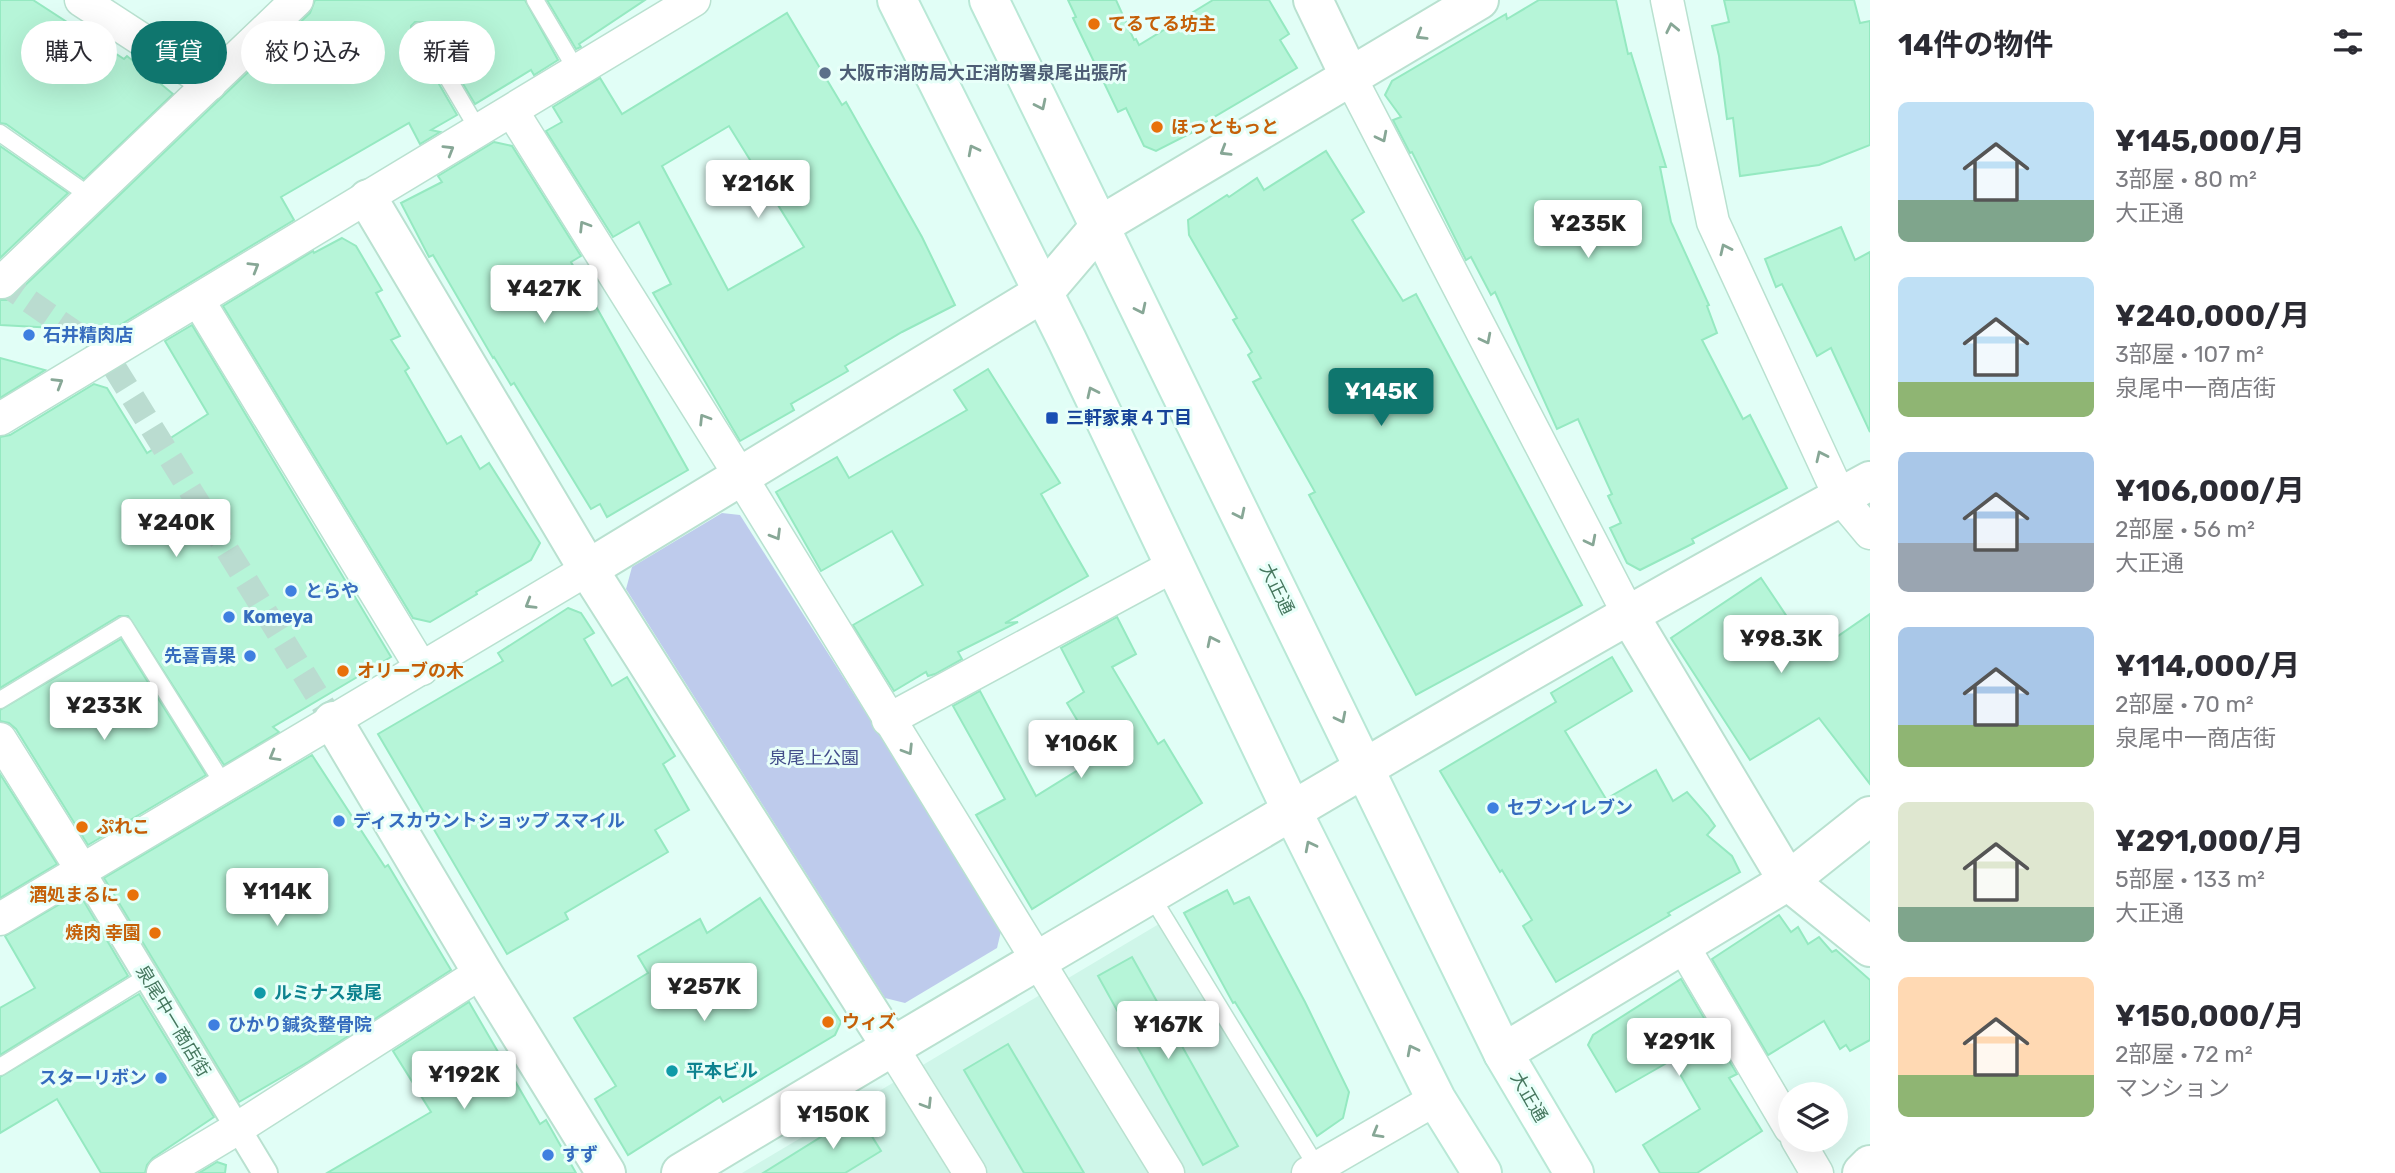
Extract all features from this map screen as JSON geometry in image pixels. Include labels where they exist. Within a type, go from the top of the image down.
[{"type":"street","points":[[81,0],[131,33]]},
{"type":"street","points":[[227,68],[297,0]]},
{"type":"street","points":[[897,0],[1044,292],[1292,811],[1436,1099],[1482,1173]]},
{"type":"street","name":"大正通","points":[[989,0],[1503,1053],[1574,1173]]},
{"type":"street","points":[[1314,0],[1350,76],[1629,615],[1788,881],[1870,947]]},
{"type":"street","points":[[0,919],[422,669],[1044,292],[1101,225],[1479,0]]},
{"type":"street","points":[[1667,0],[1713,222],[1855,489],[1870,533]]},
{"type":"street","points":[[0,419],[368,199],[686,2]]},
{"type":"street","points":[[2,282],[210,84]]},
{"type":"street","points":[[512,111],[741,477],[1168,1173]]},
{"type":"street","points":[[368,199],[588,569],[970,1173]]},
{"type":"street","points":[[198,300],[422,669]]},
{"type":"street","points":[[681,1173],[891,1046],[1292,811],[1629,615],[1855,489]]},
{"type":"street","points":[[888,720],[1175,565]]},
{"type":"street","points":[[333,722],[606,1173]]},
{"type":"street","points":[[1,744],[82,870]]},
{"type":"street","points":[[1503,1053],[1788,881],[1870,816]]},
{"type":"street","name":"泉尾中一商店街","points":[[82,870],[265,1173]]},
{"type":"street","points":[[1683,946],[1778,1108]]},
{"type":"street","points":[[163,1173],[482,972]]},
{"type":"street","points":[[1315,1171],[1436,1099]]},
{"type":"street","points":[[1805,1152],[1817,1173]]},
{"type":"street","points":[[1862,1173],[1870,1166]]},
{"type":"lane","points":[[535,0],[577,71]]},
{"type":"lane","points":[[451,84],[479,131]]},
{"type":"lane","points":[[0,133],[90,196]]},
{"type":"lane","points":[[0,700],[124,625],[224,785]]},
{"type":"lane","points":[[1150,894],[1315,1171]]},
{"type":"lane","points":[[0,1067],[146,977]]},
{"type":"shaded area","points":[[1174,915],[1328,1173],[742,1173]]},
{"type":"green space","name":"泉尾上公園","points":[[722,513],[740,515],[1002,927],[997,948],[905,1003],[885,998],[626,589],[632,567]]},
{"type":"building","points":[[0,0],[33,0],[65,21],[21,21],[21,84],[117,84],[117,54],[131,59],[131,84],[161,84],[173,94],[84,179],[6,124],[0,123]]},
{"type":"building","points":[[315,0],[525,0],[558,60],[534,75],[531,70],[475,104],[463,84],[495,84],[495,21],[399,21],[399,84],[439,84],[457,115],[431,130],[440,132],[420,144],[409,123],[281,197],[294,220],[110,331],[0,325],[0,300],[7,300],[15,295],[241,79],[241,84],[385,84],[385,21],[302,21],[310,13]]},
{"type":"building","points":[[547,0],[645,0],[579,44],[581,47],[576,49]]},
{"type":"building","points":[[1068,0],[1116,0],[1134,40],[1136,39],[1139,45],[1213,0],[1269,0],[1289,34],[1280,40],[1297,68],[1194,129],[1195,131],[1156,151],[1144,146],[1126,108],[1118,112],[1073,18],[1076,17]]},
{"type":"building","points":[[1539,0],[1616,0],[1628,54],[1631,53],[1666,167],[1660,167],[1671,222],[1709,305],[1707,306],[1717,333],[1702,340],[1743,419],[1750,415],[1787,488],[1692,539],[1694,543],[1640,570],[1627,563],[1610,528],[1621,523],[1608,496],[1612,494],[1578,419],[1557,429],[1495,292],[1491,295],[1471,257],[1466,260],[1393,120],[1401,117],[1385,95],[1392,81],[1506,14],[1507,19]]},
{"type":"building","points":[[1724,0],[1854,0],[1860,23],[1870,21],[1870,145],[1819,165],[1740,176],[1733,118],[1727,119],[1719,56],[1712,26],[1729,22]]},
{"type":"building","points":[[787,13],[842,105],[846,102],[922,237],[955,305],[845,366],[848,371],[791,404],[794,410],[740,441],[653,293],[671,284],[639,222],[613,237],[546,131],[562,122],[553,107],[600,78],[622,114]],"holes":[[[729,126],[804,247],[728,290],[662,166]]]},
{"type":"building","points":[[494,142],[512,146],[581,256],[571,262],[688,470],[607,517],[600,504],[591,509],[514,383],[511,385],[493,358],[433,255],[429,257],[401,203],[442,182],[438,176]]},
{"type":"building","points":[[0,146],[68,193],[0,258]]},
{"type":"building","points":[[1326,151],[1364,212],[1352,220],[1403,301],[1416,294],[1582,605],[1416,695],[1309,495],[1315,492],[1253,382],[1261,378],[1248,355],[1252,352],[1233,320],[1237,318],[1189,235],[1188,220],[1227,195],[1229,197],[1257,178],[1264,190]]},
{"type":"building","points":[[1841,227],[1855,260],[1870,252],[1870,432],[1831,348],[1817,356],[1782,284],[1776,287],[1765,259]]},
{"type":"building","points":[[342,238],[356,246],[382,290],[376,293],[400,336],[391,340],[409,368],[405,371],[447,444],[461,436],[480,469],[489,463],[540,543],[531,560],[430,622],[413,618],[223,306],[313,251],[314,253]]},
{"type":"building","points":[[192,325],[391,657],[273,727],[279,732],[224,765],[128,616],[119,616],[0,688],[0,437],[10,435],[94,384],[107,388],[147,453],[208,414],[165,341]]},
{"type":"building","points":[[0,358],[45,370],[0,398]]},
{"type":"building","points":[[988,369],[1060,483],[1041,494],[1088,576],[1005,623],[1018,622],[958,652],[962,659],[935,674],[928,676],[926,672],[894,691],[853,625],[923,585],[892,531],[821,571],[776,492],[837,457],[849,478],[967,410],[954,390]]},
{"type":"building","points":[[1761,578],[1812,654],[1870,614],[1870,784],[1819,718],[1750,760],[1671,638]]},
{"type":"building","points":[[568,608],[581,613],[594,633],[584,639],[612,686],[627,677],[675,756],[663,764],[689,810],[655,830],[668,852],[565,913],[568,919],[507,954],[378,734],[503,661],[498,653]]},
{"type":"building","points":[[1117,617],[1136,654],[1112,667],[1158,744],[1164,740],[1202,803],[1032,909],[976,815],[1005,799],[953,706],[980,691],[1036,796],[1099,757],[1067,703],[1084,692],[1061,648]]},
{"type":"building","points":[[121,639],[206,775],[88,845],[16,729],[9,723],[0,721],[0,710]]},
{"type":"building","points":[[1612,657],[1632,691],[1565,731],[1606,799],[1656,770],[1673,801],[1687,792],[1715,826],[1707,835],[1732,856],[1740,872],[1556,982],[1523,926],[1532,920],[1440,771],[1556,702],[1551,693]]},
{"type":"building","points":[[312,755],[385,867],[388,865],[451,970],[308,1062],[239,1102],[104,878]]},
{"type":"building","points":[[0,774],[57,864],[0,898]]},
{"type":"building","points":[[1227,890],[1234,904],[1249,897],[1349,1092],[1343,1118],[1317,1136],[1235,1002],[1233,1003],[1184,913]]},
{"type":"building","points":[[79,893],[128,976],[0,1055],[0,1008],[35,988],[5,936]]},
{"type":"building","points":[[760,898],[841,1022],[835,1035],[723,1102],[720,1097],[628,1155],[595,1099],[616,1086],[574,1018],[648,973],[638,956],[700,919],[707,933]]},
{"type":"building","points":[[1779,915],[1791,932],[1798,927],[1808,944],[1819,937],[1832,952],[1836,950],[1870,980],[1870,1040],[1850,1051],[1846,1045],[1840,1049],[1824,1021],[1768,1055],[1712,959]]},
{"type":"building","points":[[1132,957],[1238,1146],[1203,1165],[1098,976]]},
{"type":"building","points":[[1681,979],[1737,1074],[1729,1078],[1762,1131],[1697,1173],[1660,1173],[1643,1145],[1700,1109],[1672,1060],[1616,1092],[1588,1045],[1593,1035]]},
{"type":"building","points":[[139,994],[214,1117],[153,1158],[145,1173],[101,1173],[57,1099],[0,1133],[0,1077]]},
{"type":"building","points":[[469,1002],[540,1124],[546,1120],[576,1173],[327,1173],[431,1112],[393,1051]]},
{"type":"building","points":[[1008,1044],[1084,1173],[1024,1173],[964,1070]]},
{"type":"building","points":[[858,1114],[881,1151],[845,1173],[763,1173]]},
{"type":"building","points":[[217,1162],[226,1165],[225,1173],[199,1173]]},
{"type":"tunnel","points":[[0,281],[106,354],[333,721]]},
{"type":"place","name":"てるてる坊主","points":[[1094,24]]},
{"type":"place","name":"大阪市消防局大正消防署泉尾出張所","points":[[825,73]]},
{"type":"place","name":"ほっともっと","points":[[1157,127]]},
{"type":"place","name":"石井精肉店","points":[[29,335]]},
{"type":"place","name":"三軒家東４丁目","points":[[1052,418]]},
{"type":"place","name":"とらや","points":[[291,591]]},
{"type":"place","name":"Komeya","points":[[229,617]]},
{"type":"place","name":"先喜青果","points":[[250,656]]},
{"type":"place","name":"オリーブの木","points":[[343,671]]},
{"type":"place","name":"セブンイレブン","points":[[1493,808]]},
{"type":"place","name":"ディスカウントショップ スマイル","points":[[339,821]]},
{"type":"place","name":"ぷれこ","points":[[82,827]]},
{"type":"place","name":"酒処まるに","points":[[133,895]]},
{"type":"place","name":"焼肉 幸園","points":[[155,933]]},
{"type":"place","name":"ルミナス泉尾","points":[[260,993]]},
{"type":"place","name":"ウィズ","points":[[828,1022]]},
{"type":"place","name":"ひかり鍼灸整骨院","points":[[214,1025]]},
{"type":"place","name":"平本ビル","points":[[672,1071]]},
{"type":"place","name":"スターリボン","points":[[161,1078]]},
{"type":"place","name":"すず","points":[[548,1155]]}]
